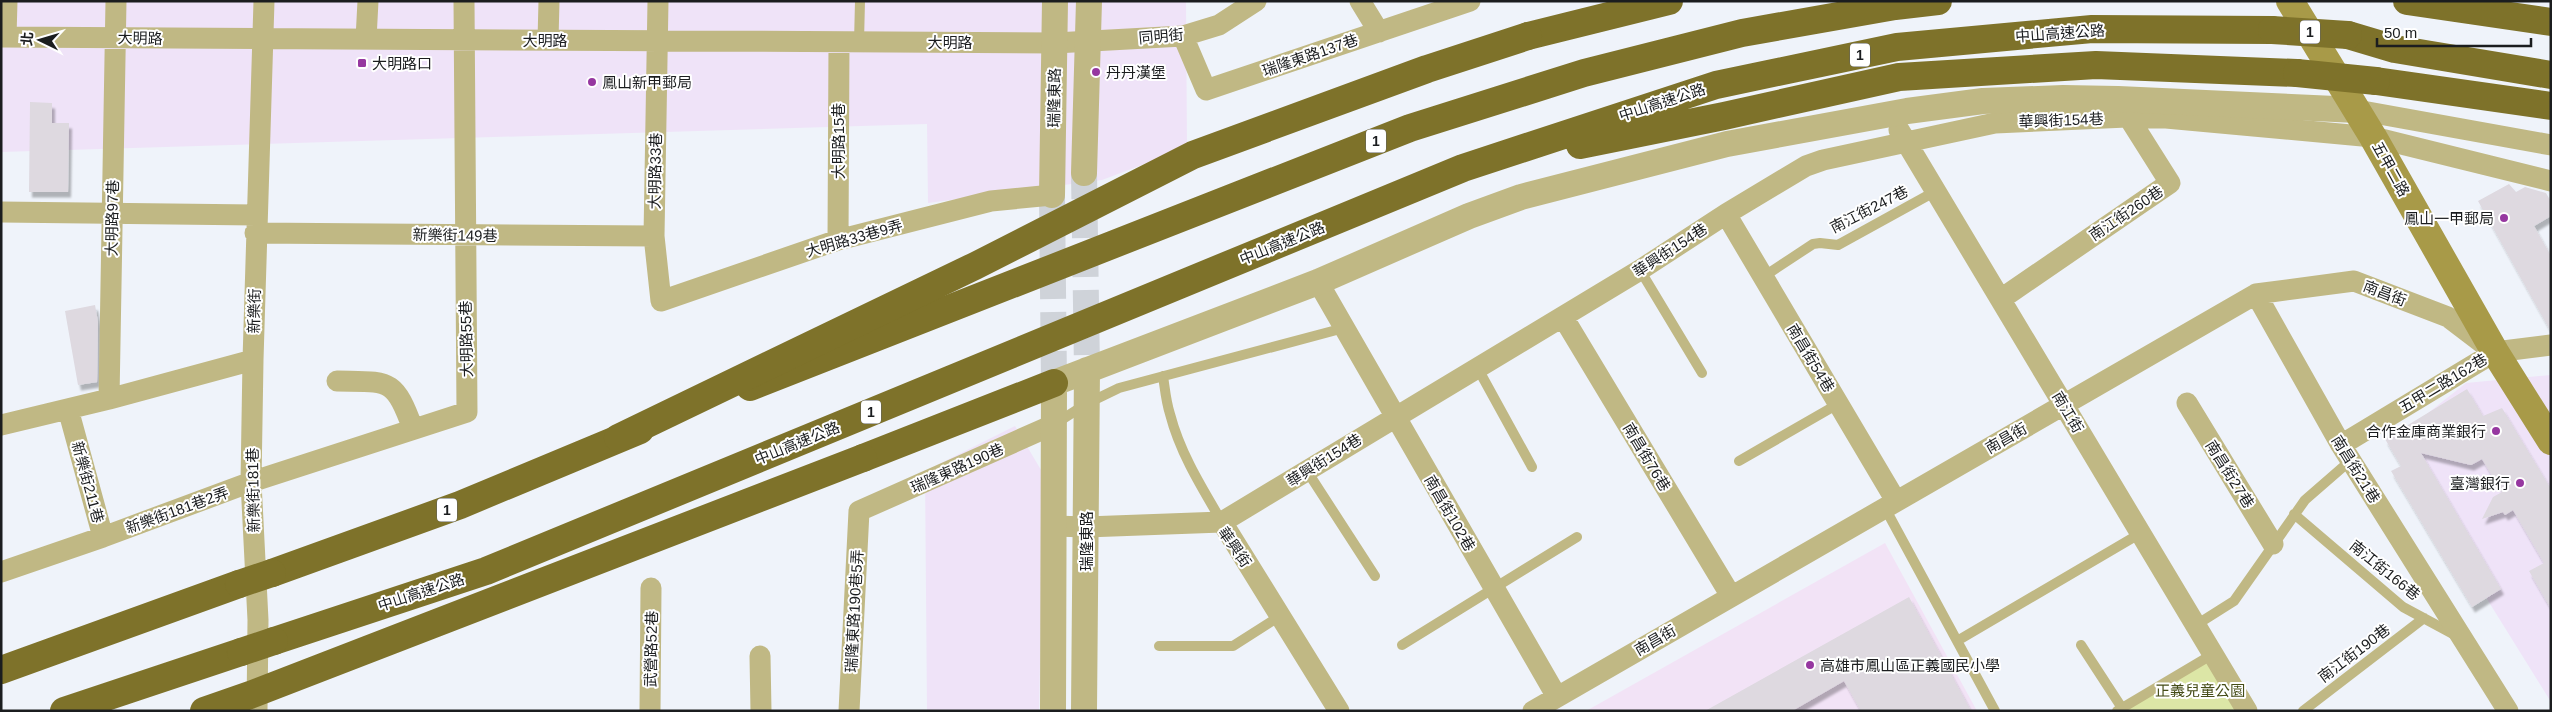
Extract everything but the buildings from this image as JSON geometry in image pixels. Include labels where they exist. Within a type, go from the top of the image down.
[{"type":"highway","points":[[618,438],[975,266],[1193,155],[1427,70],[1528,36],[1669,1]]},
{"type":"highway","name":"1","points":[[1,670],[460,505],[618,438],[1410,128],[1584,73],[1742,33],[1895,6],[1938,1]]},
{"type":"highway","points":[[2407,1],[2551,22]]},
{"type":"highway","name":"中山高速公路","points":[[64,711],[241,652],[266,631],[486,571],[1463,168],[1716,85],[1897,47],[2092,29],[2272,30],[2348,34],[2395,49],[2551,75]]},
{"type":"highway","points":[[1463,168],[1724,116],[1899,78],[2096,66],[2297,73],[2551,106]]},
{"type":"highway","points":[[204,711],[250,695],[1054,383]]},
{"type":"main road","name":"五甲二路","points":[[2290,1],[2373,137],[2495,352],[2551,441]]},
{"type":"street","points":[[4,37],[7,1]]},
{"type":"street","name":"大明路97巷","points":[[109,399],[116,1]]},
{"type":"street","name":"新樂街","points":[[253,360],[264,1]]},
{"type":"street","points":[[366,39],[368,1]]},
{"type":"street","name":"大明路55巷","points":[[252,482],[467,412],[464,235],[464,1]]},
{"type":"street","points":[[548,40],[549,1]]},
{"type":"street","name":"大明路33巷","points":[[658,1],[654,236],[661,301]]},
{"type":"street","name":"瑞隆東路","points":[[1052,195],[1055,1]]},
{"type":"street","points":[[1084,173],[1089,1]]},
{"type":"street","name":"同明街","points":[[1088,41],[1183,36],[1219,25],[1235,7],[1256,1]]},
{"type":"street","points":[[1360,1],[1380,32]]},
{"type":"street","name":"瑞隆東路137巷","points":[[1183,36],[1206,90],[1470,1]]},
{"type":"street","name":"大明路","points":[[4,37],[263,40],[1055,43],[1088,41]]},
{"type":"street","name":"大明路15巷","points":[[838,240],[849,42]]},
{"type":"street","points":[[1054,711],[1054,383],[1318,282],[1469,216],[1521,197],[1727,144],[1890,114],[1983,101],[2063,98],[2122,108],[2356,110],[2551,145]]},
{"type":"street","name":"華興街154巷","points":[[1222,522],[1394,416],[1640,270],[1726,214],[1806,166],[1824,160],[1906,140],[1994,123],[2122,108],[2166,118],[2373,137],[2551,181]]},
{"type":"street","name":"南江街260巷","points":[[2001,299],[2170,183],[2122,108]]},
{"type":"street","name":"南江街","points":[[1890,114],[2247,711]]},
{"type":"street","name":"大明路33巷9弄","points":[[661,301],[838,240],[991,201],[1052,195]]},
{"type":"street","name":"新樂街149巷","points":[[1,212],[112,212],[256,224],[464,235],[654,236]]},
{"type":"street","name":"南昌街54巷","points":[[1726,214],[1838,404],[1890,505]]},
{"type":"street","name":"南昌街","points":[[1533,711],[2256,294],[2354,281],[2448,318],[2495,352]]},
{"type":"street","name":"南昌街102巷","points":[[1318,282],[1557,697]]},
{"type":"street","name":"南昌街21巷","points":[[2256,294],[2346,452],[2508,711]]},
{"type":"street","name":"南昌街76巷","points":[[1563,316],[1731,596]]},
{"type":"street","points":[[2495,352],[2551,345]]},
{"type":"street","name":"五甲二路162巷","points":[[2346,452],[2495,352]]},
{"type":"street","points":[[1,425],[109,399],[253,360]]},
{"type":"street","name":"新樂街181巷","points":[[253,360],[252,482],[266,631],[257,711]]},
{"type":"street","name":"瑞隆東路","points":[[1084,711],[1087,370]]},
{"type":"street","points":[[337,381],[379,382],[395,390],[404,405],[413,430]]},
{"type":"street","name":"南昌街27巷","points":[[2187,404],[2273,544]]},
{"type":"street","name":"新樂街211巷","points":[[1,572],[104,537],[68,409]]},
{"type":"street","name":"瑞隆東路190巷","points":[[859,511],[1055,424]]},
{"type":"street","name":"新樂街181巷2弄","points":[[104,537],[252,482]]},
{"type":"street","name":"瑞隆東路190巷5弄","points":[[849,711],[859,511]]},
{"type":"street","name":"華興街","points":[[1054,526],[1086,527],[1222,522],[1339,711]]},
{"type":"street","name":"武營路52巷","points":[[650,711],[651,588]]},
{"type":"street","points":[[760,656],[761,711]]},
{"type":"lane","points":[[849,42],[860,1]]},
{"type":"lane","name":"南江街247巷","points":[[1763,277],[1813,244],[1820,242],[1838,245],[1936,191]]},
{"type":"lane","points":[[1640,270],[1702,373]]},
{"type":"lane","points":[[1055,424],[1086,404],[1119,388],[1344,328]]},
{"type":"lane","points":[[1476,367],[1532,467]]},
{"type":"lane","points":[[1163,376],[1170,415],[1184,452],[1196,478],[1222,522]]},
{"type":"lane","points":[[1739,461],[1838,404]]},
{"type":"lane","points":[[2196,625],[2221,612],[2234,602],[2294,514],[2346,452]]},
{"type":"lane","points":[[1306,471],[1375,576]]},
{"type":"lane","points":[[1890,505],[1957,641],[1995,711]]},
{"type":"lane","name":"南江街166巷","points":[[2294,514],[2403,607],[2463,639]]},
{"type":"lane","points":[[1957,641],[2141,533]]},
{"type":"lane","points":[[1402,644],[1577,537]]},
{"type":"lane","points":[[1159,646],[1233,646],[1280,616]]},
{"type":"lane","name":"南江街190巷","points":[[2302,711],[2424,618]]},
{"type":"lane","points":[[2081,645],[2119,709],[2213,654]]},
{"type":"shaded area","points":[[1,1],[1186,1],[1187,148],[1102,180],[928,203],[927,124],[1,152]]},
{"type":"shaded area","points":[[2551,375],[2551,702],[2390,443],[2466,383]]},
{"type":"shaded area","points":[[1015,426],[1044,475],[1039,711],[927,711],[925,471]]},
{"type":"shaded area","name":"高雄市鳳山區正義國民小學","points":[[1885,543],[1977,711],[1586,711]]},
{"type":"green space","name":"正義兒童公園","points":[[2208,661],[2238,711],[2125,711]]},
{"type":"tunnel","points":[[1084,173],[1087,370]]},
{"type":"tunnel","points":[[1052,195],[1054,383]]},
{"type":"place","name":"大明路口","points":[[362,63]]},
{"type":"place","name":"丹丹漢堡","points":[[1096,72]]},
{"type":"place","name":"鳳山新甲郵局","points":[[592,82]]},
{"type":"place","name":"鳳山一甲郵局","points":[[2504,218]]},
{"type":"place","name":"合作金庫商業銀行","points":[[2496,431]]},
{"type":"place","name":"臺灣銀行","points":[[2520,483]]},
{"type":"place","name":"高雄市鳳山區正義國民小學","points":[[1810,665]]}]
